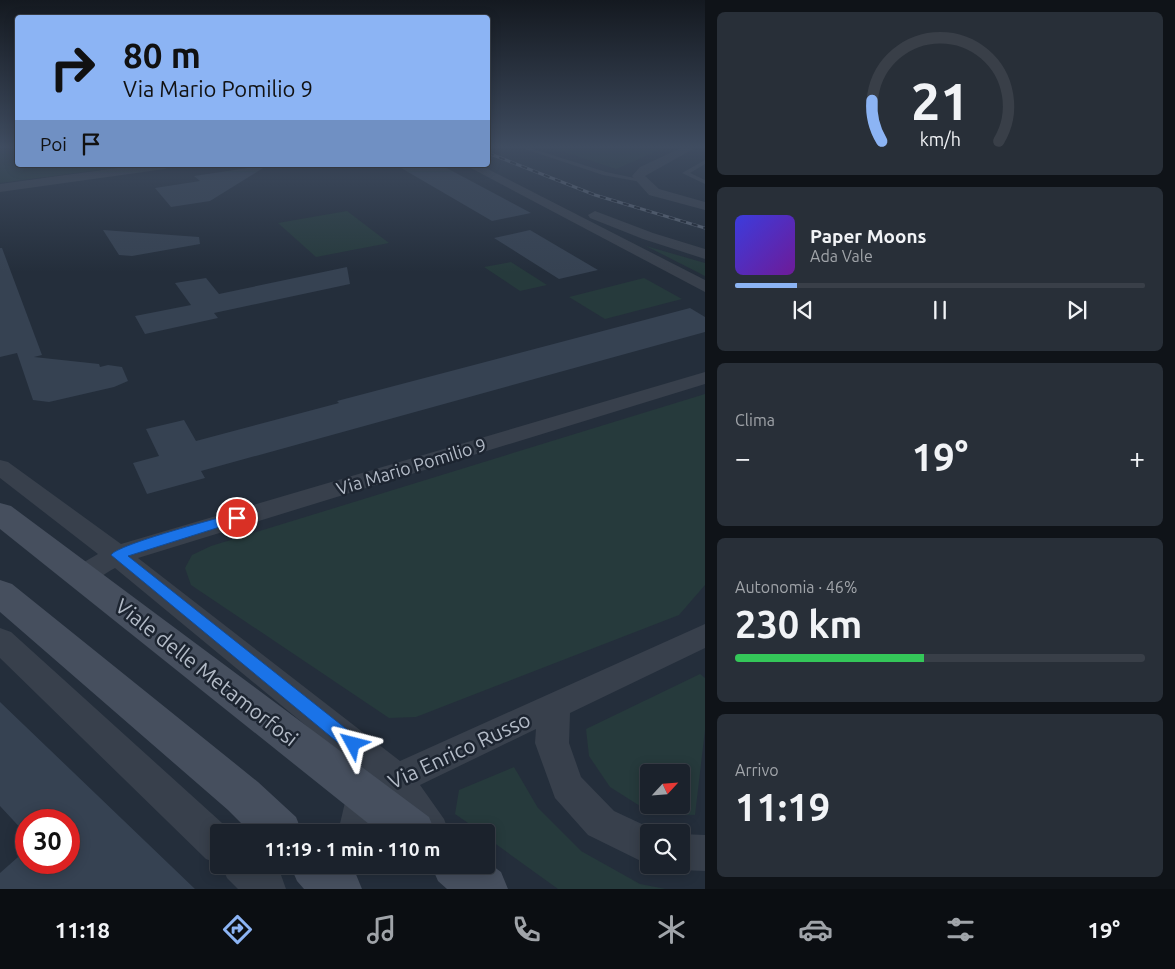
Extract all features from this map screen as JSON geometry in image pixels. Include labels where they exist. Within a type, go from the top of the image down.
[{"type":"street","points":[[522,189],[584,217],[705,287]]},
{"type":"street","points":[[651,189],[654,192],[705,206]]},
{"type":"street","points":[[669,189],[705,200]]},
{"type":"street","points":[[584,217],[705,244]]},
{"type":"street","points":[[584,217],[705,254]]},
{"type":"street","name":"Via Mario Pomilio 9","points":[[82,576],[118,555],[136,548],[705,378]]},
{"type":"street","name":"Viale delle Metamorfosi","points":[[0,467],[118,555],[373,802],[416,824]]},
{"type":"street","name":"Viale delle Metamorfosi","points":[[0,513],[403,824]]},
{"type":"street","points":[[3,600],[243,796],[272,824]]},
{"type":"street","name":"Via Enrico Russo","points":[[373,802],[554,707],[705,635]]},
{"type":"street","points":[[0,640],[210,838]]},
{"type":"street","name":"Via Enrico Russo","points":[[554,707],[552,743],[567,787],[602,824],[640,843]]},
{"type":"street","points":[[690,852],[705,852]]},
{"type":"street","points":[[250,874],[267,889]]},
{"type":"street","points":[[322,874],[338,889]]},
{"type":"street","points":[[343,889],[347,874]]},
{"type":"street","points":[[465,874],[484,889]]},
{"type":"green space","points":[[347,211],[389,243],[316,257],[278,223]]},
{"type":"green space","points":[[646,246],[705,263],[705,276]]},
{"type":"green space","points":[[511,262],[547,285],[520,291],[484,267]]},
{"type":"green space","points":[[644,278],[682,299],[605,319],[569,297]]},
{"type":"green space","points":[[705,394],[705,585],[679,615],[416,717],[389,718],[191,585],[185,568],[192,555],[211,546]]},
{"type":"green space","points":[[700,674],[705,678],[705,730],[695,815],[669,814],[690,814],[690,764],[640,764],[640,806],[610,787],[589,756],[586,729]]},
{"type":"green space","points":[[514,767],[538,808],[581,851],[640,884],[666,889],[558,889],[495,844],[495,824],[469,824],[455,814],[459,790]]},
{"type":"building","points":[[156,189],[229,189],[210,201],[171,207]]},
{"type":"building","points":[[438,189],[487,189],[531,213],[492,221]]},
{"type":"building","points":[[103,230],[199,237],[200,244],[132,256],[119,255]]},
{"type":"building","points":[[530,230],[598,270],[559,279],[494,238]]},
{"type":"building","points":[[0,248],[2,248],[42,355],[34,357],[99,364],[100,367],[108,365],[122,367],[128,381],[114,387],[49,402],[33,400],[17,353],[0,357]]},
{"type":"building","points":[[347,267],[350,284],[214,313],[218,318],[145,334],[135,316],[191,305],[175,283],[206,278],[219,294]]},
{"type":"building","points":[[690,308],[705,317],[705,332],[201,471],[205,478],[147,494],[133,463],[159,456],[146,429],[184,420],[196,441],[339,403],[337,401]]},
{"type":"building","points":[[0,702],[195,889],[0,889],[0,873],[15,860],[15,874],[80,874],[80,809],[15,809],[15,822],[0,806]]},
{"type":"railway","points":[[581,189],[705,228]]},
{"type":"route","points":[[237,518],[118,555],[353,744]]}]
